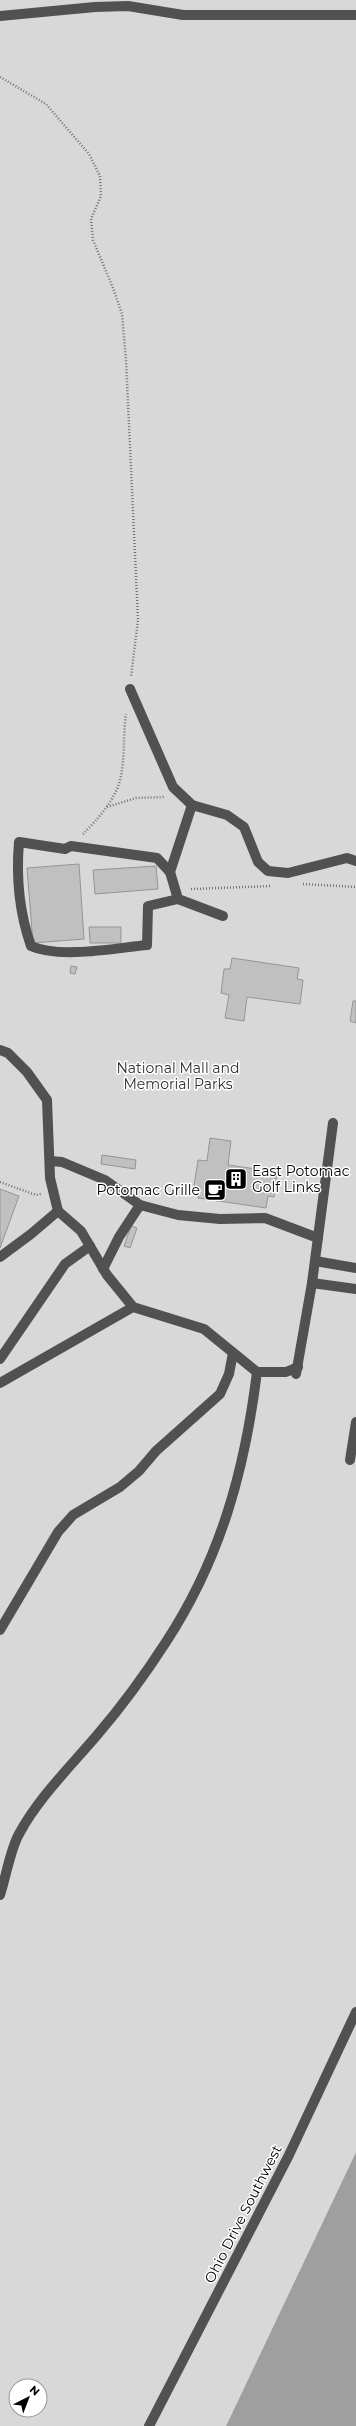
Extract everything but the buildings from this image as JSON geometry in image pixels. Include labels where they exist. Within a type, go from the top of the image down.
[{"type":"street","points":[[0,16],[95,7],[128,6],[184,14],[356,15]]},
{"type":"street","points":[[130,689],[173,787],[192,805],[226,815],[244,827],[258,862],[268,871],[288,873],[347,858],[356,861]]},
{"type":"street","points":[[170,872],[192,805]]},
{"type":"street","points":[[178,899],[170,872],[157,858],[72,846],[65,850],[19,842],[16,872],[23,922],[32,946],[42,951],[75,951],[146,945],[148,906],[178,899],[224,916]]},
{"type":"street","points":[[0,1050],[8,1053],[27,1072],[47,1100],[51,1161],[50,1178],[58,1211],[81,1231],[103,1269],[133,1307],[204,1329],[257,1372],[297,1371],[312,1283],[333,1123]]},
{"type":"street","points":[[51,1161],[62,1162],[105,1180],[140,1205],[178,1215],[220,1219],[265,1218],[318,1238]]},
{"type":"street","points":[[103,1269],[119,1237],[140,1205]]},
{"type":"street","points":[[0,1257],[26,1238],[58,1211]]},
{"type":"street","points":[[0,1359],[65,1264],[90,1246]]},
{"type":"street","points":[[315,1261],[356,1268]]},
{"type":"street","points":[[312,1283],[356,1289]]},
{"type":"street","points":[[0,1383],[133,1307]]},
{"type":"street","points":[[0,1630],[58,1532],[73,1515],[120,1486],[139,1471],[167,1440],[220,1394],[229,1374],[233,1353]]},
{"type":"street","points":[[0,1895],[18,1835],[53,1785],[99,1733],[166,1642],[210,1564],[232,1499],[252,1411],[257,1372]]},
{"type":"street","points":[[350,1460],[356,1422]]},
{"type":"street","name":"Ohio Drive Southwest","points":[[149,2426],[289,2155],[356,2012]]},
{"type":"path","points":[[0,77],[46,104],[89,154],[100,176],[101,196],[91,219],[92,240],[113,288],[122,314],[126,360],[138,620],[130,689]]},
{"type":"path","points":[[72,846],[107,807],[121,776],[122,736],[126,712]]},
{"type":"path","points":[[107,807],[136,798],[183,797]]},
{"type":"path","points":[[300,884],[356,887]]},
{"type":"path","points":[[175,888],[277,886]]},
{"type":"path","points":[[0,1182],[36,1194],[54,1193]]},
{"type":"green space","name":"National Mall and Memorial Parks","points":[[0,0],[356,0],[356,2152],[226,2426],[0,2426]]},
{"type":"shaded area","points":[[356,2152],[356,2426],[226,2426]]},
{"type":"place","name":"East Potomac Golf Links","points":[[236,1179]]},
{"type":"place","name":"Potomac Grille","points":[[215,1190]]}]
